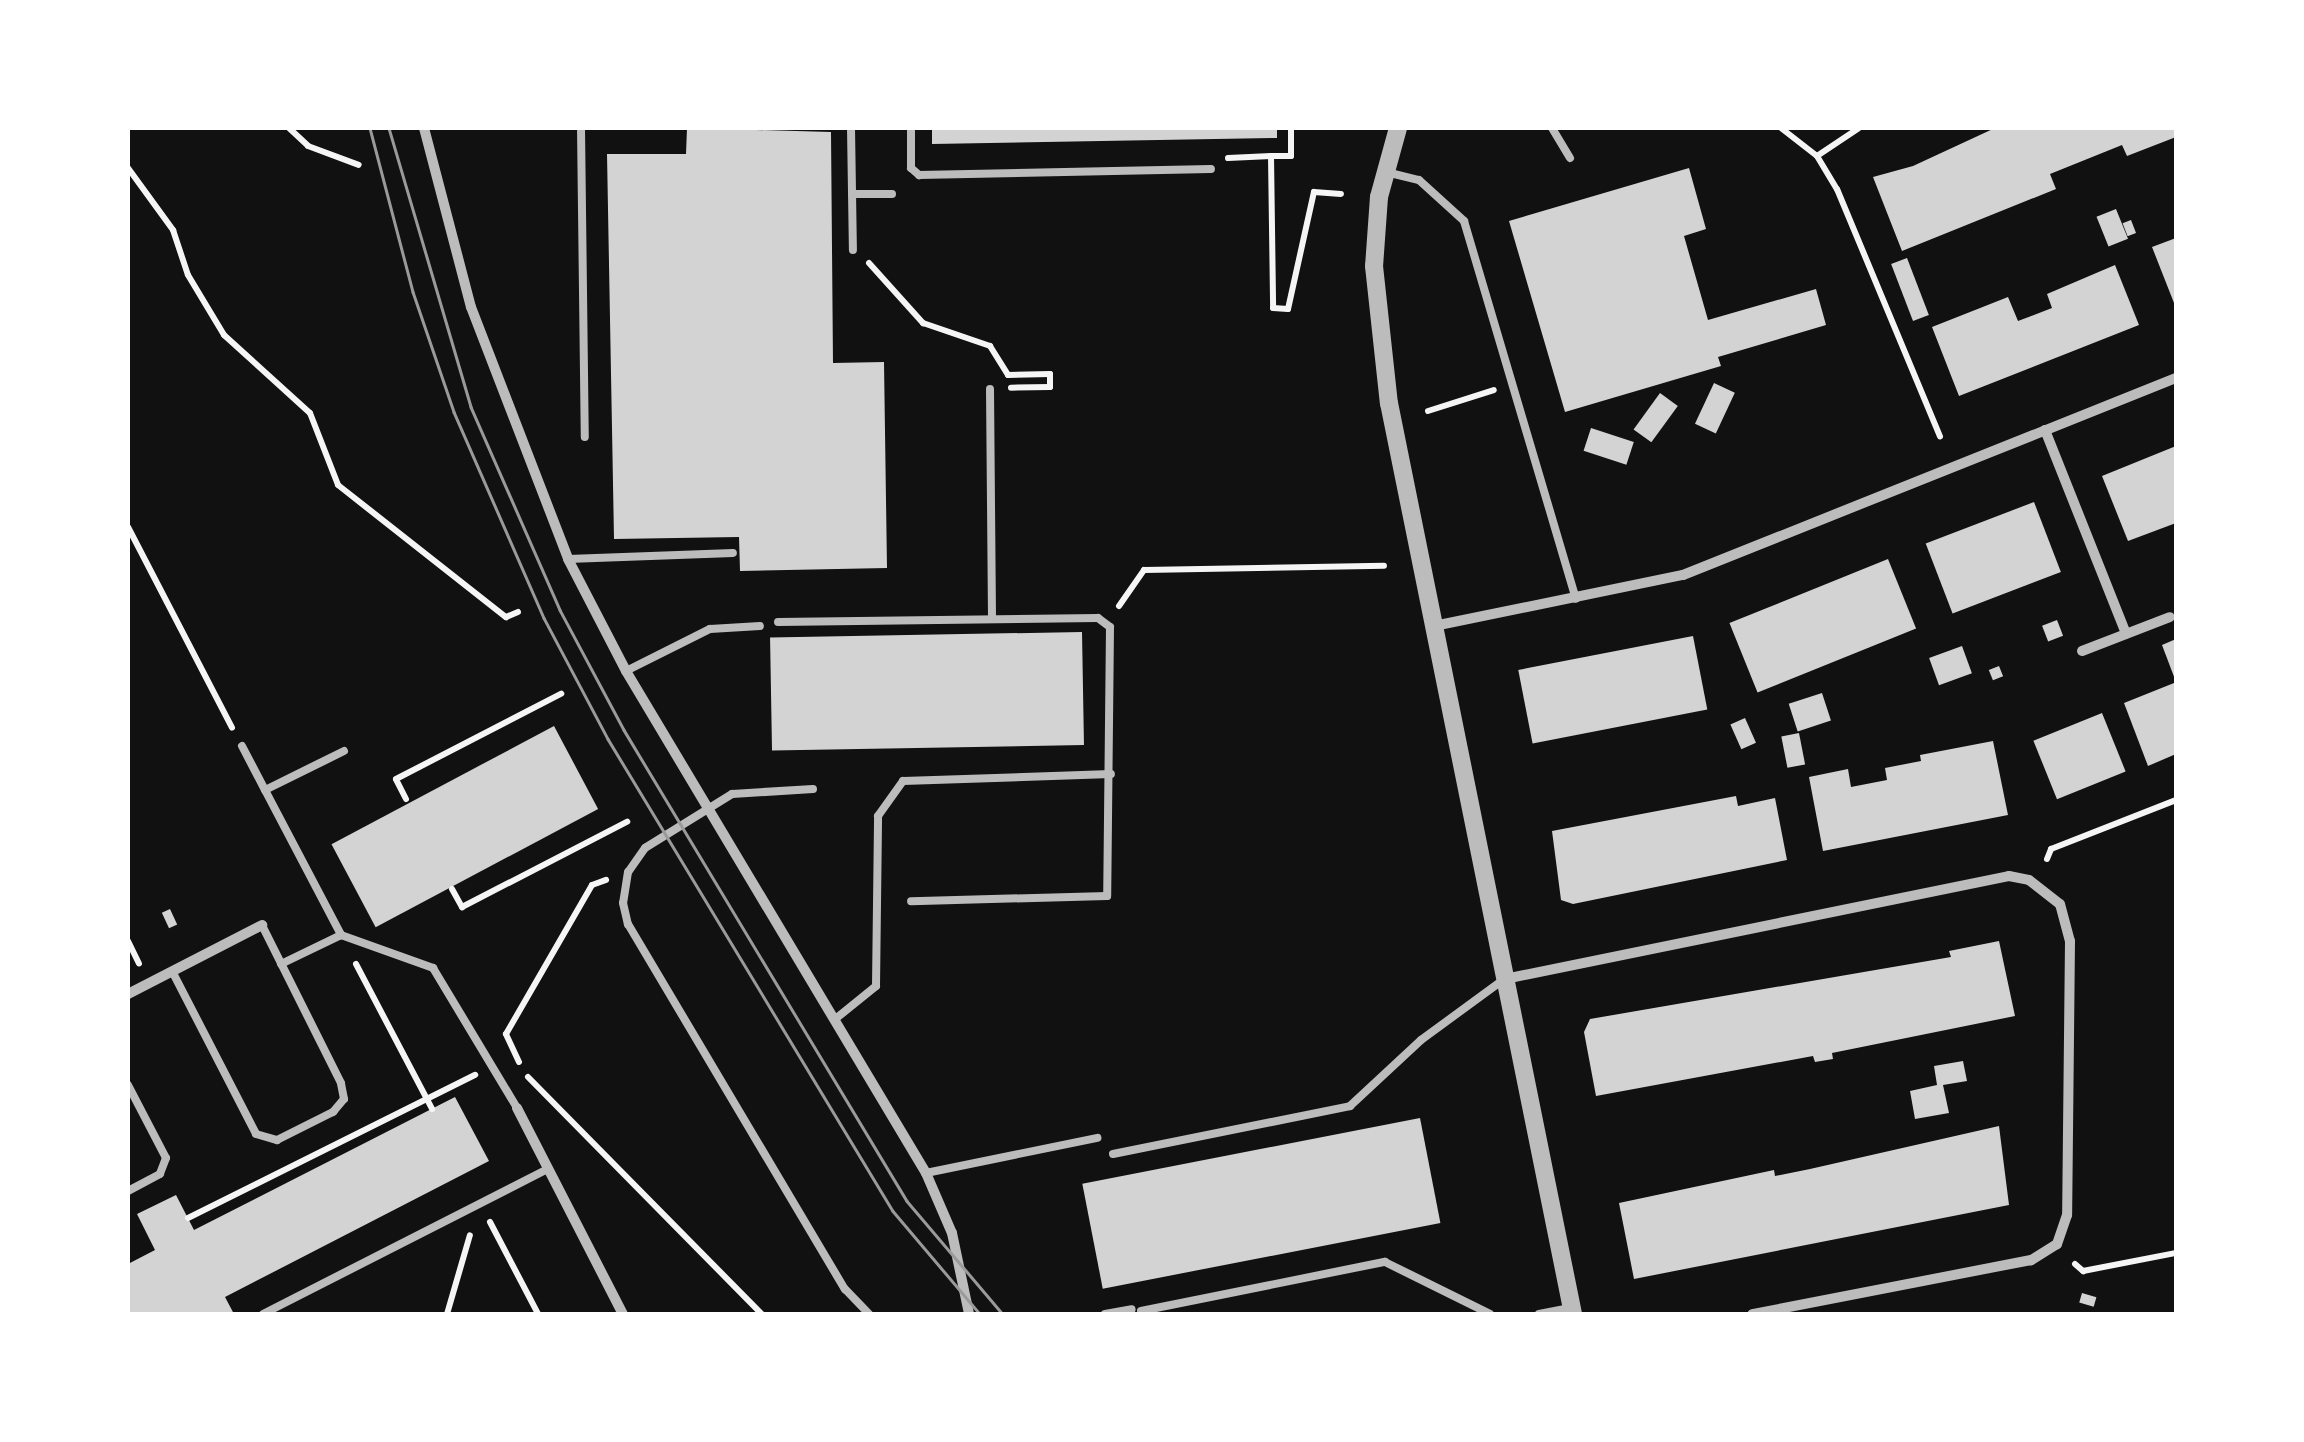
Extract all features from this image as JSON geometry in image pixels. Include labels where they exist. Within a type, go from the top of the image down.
[{"type":"street","points":[[424,128],[471,307],[568,560],[626,671],[926,1172],[952,1233],[969,1314]]},
{"type":"street","points":[[1398,128],[1385,172],[1374,266],[1378,324],[1434,626],[1572,1311]]},
{"type":"street","points":[[1434,626],[1576,599],[1714,564],[2176,378]]},
{"type":"street","points":[[2045,430],[2126,634]]},
{"type":"street","points":[[2082,652],[2170,616]]},
{"type":"street","points":[[1504,978],[2008,876],[2030,880],[2060,904],[2070,941],[2068,1216],[2056,1244],[2031,1260],[1752,1314]]},
{"type":"street","points":[[128,994],[262,925]]},
{"type":"street","points":[[517,1108],[623,1314]]},
{"type":"lane","points":[[581,128],[585,437]]},
{"type":"lane","points":[[851,128],[853,250]]},
{"type":"lane","points":[[911,128],[912,168],[919,175],[1212,169]]},
{"type":"lane","points":[[1552,128],[1570,158]]},
{"type":"lane","points":[[1385,172],[1419,180],[1464,222],[1576,599]]},
{"type":"lane","points":[[852,194],[892,194]]},
{"type":"lane","points":[[990,389],[992,619]]},
{"type":"lane","points":[[568,560],[733,553]]},
{"type":"lane","points":[[778,622],[992,619],[1107,623],[1112,887],[1102,899],[912,901]]},
{"type":"lane","points":[[626,671],[710,628],[760,626]]},
{"type":"lane","points":[[242,746],[341,935],[433,968],[489,1068],[517,1108]]},
{"type":"lane","points":[[266,790],[344,751]]},
{"type":"lane","points":[[834,1020],[876,986],[878,816],[903,780],[1111,774]]},
{"type":"lane","points":[[814,790],[751,788],[708,809],[636,858],[623,886],[628,924],[845,1289],[869,1314]]},
{"type":"lane","points":[[172,971],[253,1130],[271,1141],[333,1112],[344,1093],[262,925]]},
{"type":"lane","points":[[281,964],[341,935]]},
{"type":"lane","points":[[1114,1154],[1350,1106],[1421,1040],[1504,978]]},
{"type":"lane","points":[[128,1085],[166,1158],[160,1174],[128,1192]]},
{"type":"lane","points":[[926,1172],[1096,1138]]},
{"type":"lane","points":[[263,1314],[548,1168]]},
{"type":"lane","points":[[1105,1314],[1385,1262],[1490,1314]]},
{"type":"lane","points":[[1540,1314],[1572,1311]]},
{"type":"path","points":[[289,128],[308,146],[359,166]]},
{"type":"path","points":[[1212,169],[1222,158],[1291,156],[1291,128]]},
{"type":"path","points":[[1780,128],[1817,156],[1850,217],[1944,437]]},
{"type":"path","points":[[1817,156],[1859,128]]},
{"type":"path","points":[[1271,156],[1273,308],[1288,310],[1314,192],[1340,194]]},
{"type":"path","points":[[128,168],[174,230],[188,275],[224,335],[310,413],[338,485],[506,618],[518,612]]},
{"type":"path","points":[[853,250],[923,324],[990,346],[1008,375],[1050,374],[1050,387],[990,389]]},
{"type":"path","points":[[1428,411],[1492,391]]},
{"type":"path","points":[[128,528],[242,746]]},
{"type":"path","points":[[1107,623],[1144,570],[1384,566]]},
{"type":"path","points":[[406,798],[396,779],[560,694]]},
{"type":"path","points":[[2047,859],[2051,849],[2176,800]]},
{"type":"path","points":[[452,888],[462,907],[627,822]]},
{"type":"path","points":[[592,884],[506,1034],[526,1075],[762,1314]]},
{"type":"path","points":[[341,935],[432,1109]]},
{"type":"path","points":[[188,1218],[489,1068]]},
{"type":"path","points":[[480,1203],[538,1314]]},
{"type":"path","points":[[447,1314],[470,1234],[491,1224]]},
{"type":"path","points":[[2075,1264],[2083,1271],[2176,1253]]},
{"type":"building","points":[[687,128],[831,132],[833,363],[884,362],[887,568],[740,571],[739,537],[614,539],[607,154],[686,154]]},
{"type":"building","points":[[932,128],[1277,128],[1277,138],[932,144]]},
{"type":"building","points":[[1995,128],[2176,128],[2176,137],[2127,156],[2122,145],[2050,174],[2056,189],[1902,251],[1873,177],[1913,166]]},
{"type":"building","points":[[1689,168],[1706,229],[1684,236],[1708,320],[1816,289],[1826,325],[1718,357],[1721,366],[1565,412],[1509,221]]},
{"type":"building","points":[[2116,209],[2128,239],[2109,247],[2097,217]]},
{"type":"building","points":[[2131,220],[2136,233],[2128,236],[2123,223]]},
{"type":"building","points":[[2176,238],[2176,308],[2152,247]]},
{"type":"building","points":[[1907,258],[1929,315],[1913,321],[1891,264]]},
{"type":"building","points":[[2115,265],[2139,325],[1959,396],[1932,327],[2008,297],[2018,321],[2052,308],[2047,294]]},
{"type":"building","points":[[1714,383],[1735,393],[1716,434],[1695,424]]},
{"type":"building","points":[[1660,393],[1678,406],[1651,442],[1634,429]]},
{"type":"building","points":[[1591,428],[1634,442],[1626,465],[1584,451]]},
{"type":"building","points":[[2176,446],[2176,523],[2128,541],[2102,476]]},
{"type":"building","points":[[2034,502],[2061,572],[1953,614],[1926,544]]},
{"type":"building","points":[[1888,559],[1916,629],[1758,693],[1729,623]]},
{"type":"building","points":[[2057,620],[2063,636],[2048,642],[2042,626]]},
{"type":"building","points":[[1082,632],[1084,745],[772,750],[770,637]]},
{"type":"building","points":[[1693,636],[1707,710],[1533,744],[1518,670]]},
{"type":"building","points":[[2176,639],[2176,682],[2162,645]]},
{"type":"building","points":[[1962,646],[1972,673],[1939,685],[1929,658]]},
{"type":"building","points":[[1999,666],[2003,676],[1993,680],[1989,670]]},
{"type":"building","points":[[2174,683],[2176,754],[2148,766],[2124,703]]},
{"type":"building","points":[[1822,693],[1831,721],[1798,731],[1789,704]]},
{"type":"building","points":[[2102,713],[2126,771],[2057,799],[2033,741]]},
{"type":"building","points":[[1745,718],[1756,743],[1741,749],[1730,725]]},
{"type":"building","points":[[554,726],[598,809],[376,927],[331,844]]},
{"type":"building","points":[[1799,733],[1805,764],[1787,768],[1781,736]]},
{"type":"building","points":[[1993,741],[2008,815],[1823,851],[1809,777],[1848,769],[1851,787],[1887,780],[1885,768],[1921,761],[1920,755]]},
{"type":"building","points":[[1736,796],[1738,806],[1775,798],[1787,860],[1573,904],[1561,900],[1552,831]]},
{"type":"building","points":[[170,909],[177,924],[169,928],[162,913]]},
{"type":"building","points":[[1999,941],[2015,1016],[1832,1053],[1833,1059],[1815,1062],[1813,1056],[1596,1096],[1584,1032],[1590,1019],[1951,957],[1949,951]]},
{"type":"building","points":[[1963,1061],[1967,1081],[1943,1085],[1949,1113],[1915,1119],[1910,1091],[1937,1085],[1934,1066]]},
{"type":"building","points":[[455,1097],[489,1161],[225,1297],[234,1314],[128,1314],[128,1264],[155,1250],[137,1214],[176,1195],[194,1230]]},
{"type":"building","points":[[1420,1118],[1440,1223],[1103,1289],[1082,1184]]},
{"type":"building","points":[[1999,1126],[2009,1205],[1634,1279],[1619,1203],[1774,1170],[1775,1176],[1810,1169]]},
{"type":"building","points":[[2082,1293],[2096,1297],[2094,1307],[2079,1303]]},
{"type":"tram line","points":[[370,128],[413,292],[454,412],[544,618],[608,739],[893,1211],[980,1314]]},
{"type":"tram line","points":[[389,128],[471,407],[560,610],[624,730],[907,1201],[1003,1314]]}]
